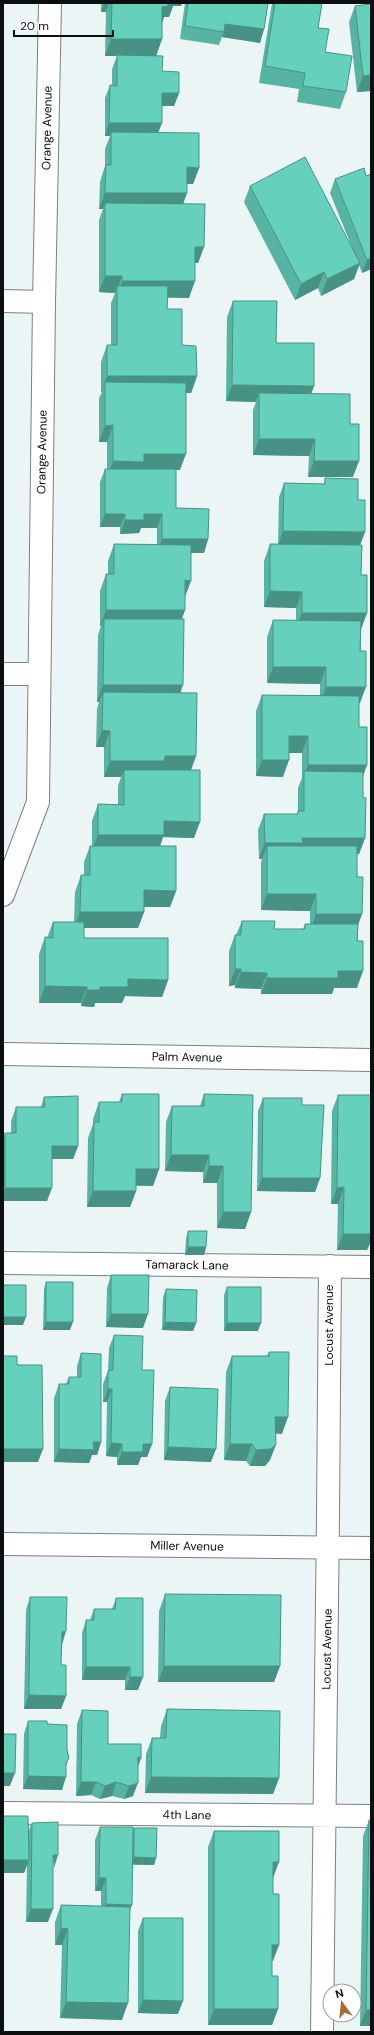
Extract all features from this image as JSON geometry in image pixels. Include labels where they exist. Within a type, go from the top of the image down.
[{"type":"street","name":"Orange Avenue","points":[[3,895],[38,802],[38,674],[50,3]]},
{"type":"street","points":[[3,301],[44,302]]},
{"type":"street","points":[[3,674],[38,674]]},
{"type":"street","name":"Palm Avenue","points":[[3,1054],[371,1060]]},
{"type":"street","name":"Tamarack Lane","points":[[3,1263],[371,1267]]},
{"type":"street","name":"Locust Avenue","points":[[322,2032],[330,1266]]},
{"type":"street","name":"Miller Avenue","points":[[3,1544],[371,1548]]},
{"type":"street","name":"4th Lane","points":[[3,1813],[371,1816]]},
{"type":"building","points":[[112,3],[168,3],[168,6],[162,7],[162,39],[111,39]]},
{"type":"building","points":[[188,3],[268,3],[264,29],[225,24],[224,32],[185,26]]},
{"type":"building","points":[[275,3],[322,3],[318,28],[329,29],[325,52],[352,56],[346,92],[303,86],[305,73],[265,66]]},
{"type":"building","points":[[371,4],[371,75],[363,76],[355,6]]},
{"type":"building","points":[[117,55],[163,56],[162,71],[179,72],[179,93],[162,93],[162,123],[109,123],[110,85],[117,86]]},
{"type":"building","points":[[111,132],[199,133],[199,168],[187,167],[187,193],[105,193],[106,165],[111,165]]},
{"type":"building","points":[[305,157],[360,263],[327,279],[324,272],[301,284],[250,186]]},
{"type":"building","points":[[364,168],[366,176],[371,174],[371,258],[367,260],[335,179]]},
{"type":"building","points":[[105,203],[205,204],[204,247],[195,247],[195,281],[122,281],[122,276],[105,276]]},
{"type":"building","points":[[117,286],[168,286],[167,309],[182,309],[182,345],[196,346],[197,376],[107,376],[107,345],[117,345]]},
{"type":"building","points":[[233,301],[277,301],[276,343],[314,343],[314,386],[232,385]]},
{"type":"building","points":[[105,382],[186,383],[186,454],[144,454],[144,462],[113,461],[113,425],[105,426]]},
{"type":"building","points":[[259,393],[350,394],[350,424],[359,424],[359,461],[314,461],[315,439],[259,439]]},
{"type":"building","points":[[105,469],[176,469],[176,508],[209,509],[208,539],[162,539],[162,514],[144,514],[144,520],[125,520],[125,514],[105,514]]},
{"type":"building","points":[[325,478],[358,479],[358,500],[365,500],[365,532],[283,531],[284,483],[325,484]]},
{"type":"building","points":[[114,544],[191,545],[191,581],[185,580],[185,610],[106,610],[106,574],[114,574]]},
{"type":"building","points":[[270,544],[362,545],[361,575],[367,575],[367,613],[302,613],[302,592],[270,591]]},
{"type":"building","points":[[104,619],[184,619],[183,685],[103,685]]},
{"type":"building","points":[[273,620],[361,621],[360,651],[366,651],[366,687],[326,687],[326,667],[273,667]]},
{"type":"building","points":[[103,692],[197,693],[196,756],[165,756],[164,761],[110,761],[110,731],[102,730]]},
{"type":"building","points":[[262,695],[359,696],[359,727],[367,727],[367,765],[308,765],[308,736],[289,736],[289,760],[262,760]]},
{"type":"building","points":[[124,770],[200,770],[200,822],[164,821],[164,835],[98,835],[98,804],[124,805]]},
{"type":"building","points":[[304,771],[363,772],[363,797],[366,798],[365,838],[302,838],[303,843],[265,843],[264,814],[298,814],[298,811],[304,811]]},
{"type":"building","points":[[90,846],[176,846],[176,891],[144,890],[144,912],[80,912],[81,875],[90,875]]},
{"type":"building","points":[[267,846],[357,846],[357,877],[363,877],[362,914],[316,914],[316,894],[267,894]]},
{"type":"building","points":[[242,921],[275,921],[274,929],[305,929],[305,924],[358,924],[357,941],[363,941],[363,971],[338,971],[338,978],[267,978],[267,973],[241,972],[241,969],[235,969],[235,935],[241,935]]},
{"type":"building","points":[[53,922],[84,922],[84,938],[168,938],[168,980],[128,979],[128,987],[100,987],[100,990],[87,990],[87,987],[45,986],[45,937],[53,938]]},
{"type":"building","points":[[122,1094],[159,1094],[159,1169],[136,1169],[136,1191],[93,1191],[94,1122],[99,1122],[99,1102],[122,1102]]},
{"type":"building","points":[[204,1094],[253,1095],[251,1212],[223,1212],[223,1166],[209,1166],[209,1155],[171,1155],[172,1106],[204,1106]]},
{"type":"building","points":[[338,1095],[371,1095],[371,1234],[343,1234],[344,1187],[337,1188]]},
{"type":"building","points":[[78,1096],[78,1146],[52,1146],[52,1188],[5,1188],[5,1133],[16,1133],[16,1107],[45,1107],[44,1097]]},
{"type":"building","points":[[263,1098],[302,1098],[302,1105],[324,1105],[320,1178],[262,1178]]},
{"type":"building","points":[[188,1231],[207,1231],[206,1247],[188,1247]]},
{"type":"building","points":[[111,1275],[149,1275],[148,1314],[111,1314]]},
{"type":"building","points":[[46,1282],[73,1282],[73,1322],[46,1322]]},
{"type":"building","points":[[3,1285],[26,1285],[26,1317],[3,1317]]},
{"type":"building","points":[[227,1287],[261,1287],[261,1323],[227,1323]]},
{"type":"building","points":[[166,1289],[197,1290],[196,1323],[165,1322]]},
{"type":"building","points":[[114,1335],[143,1336],[142,1370],[154,1370],[152,1444],[143,1444],[143,1452],[122,1452],[122,1444],[111,1443],[112,1389],[108,1389],[108,1371],[113,1370]]},
{"type":"building","points":[[269,1352],[289,1352],[288,1417],[275,1417],[276,1444],[271,1449],[256,1450],[252,1444],[230,1444],[232,1356],[269,1356]]},
{"type":"building","points":[[81,1353],[101,1354],[101,1442],[93,1442],[94,1450],[59,1449],[59,1384],[69,1384],[69,1377],[81,1377]]},
{"type":"building","points":[[3,1356],[17,1356],[17,1365],[42,1365],[43,1449],[3,1449]]},
{"type":"building","points":[[170,1387],[218,1389],[216,1449],[168,1447]]},
{"type":"building","points":[[165,1594],[281,1595],[280,1666],[164,1666]]},
{"type":"building","points":[[30,1597],[67,1597],[66,1631],[62,1632],[61,1665],[66,1665],[66,1696],[29,1695]]},
{"type":"building","points":[[116,1598],[143,1598],[143,1677],[130,1677],[130,1667],[86,1667],[86,1620],[94,1620],[94,1609],[115,1609]]},
{"type":"building","points":[[167,1709],[280,1711],[279,1778],[151,1777],[152,1738],[166,1738]]},
{"type":"building","points":[[82,1710],[108,1711],[108,1744],[141,1744],[141,1758],[138,1757],[138,1783],[129,1786],[116,1782],[105,1786],[96,1782],[81,1782]]},
{"type":"building","points":[[28,1721],[47,1721],[47,1724],[67,1725],[67,1750],[69,1758],[66,1763],[66,1777],[28,1776]]},
{"type":"building","points":[[3,1734],[16,1734],[15,1773],[3,1773]]},
{"type":"building","points":[[3,1816],[28,1816],[29,1860],[3,1860]]},
{"type":"building","points":[[369,1820],[371,1820],[371,2010],[366,2010]]},
{"type":"building","points":[[58,1822],[58,1855],[53,1855],[53,1909],[31,1909],[32,1823]]},
{"type":"building","points":[[100,1827],[133,1827],[132,1905],[106,1904],[106,1878],[99,1878]]},
{"type":"building","points":[[134,1828],[157,1828],[156,1858],[134,1857]]},
{"type":"building","points":[[214,1831],[279,1831],[279,1862],[273,1862],[273,1894],[279,1894],[279,1945],[272,1945],[272,1976],[278,1976],[278,2009],[214,2009]]},
{"type":"building","points":[[61,1905],[130,1907],[128,2003],[66,2002],[68,1929],[61,1928]]},
{"type":"building","points":[[143,1918],[183,1918],[183,2001],[143,2000]]}]
